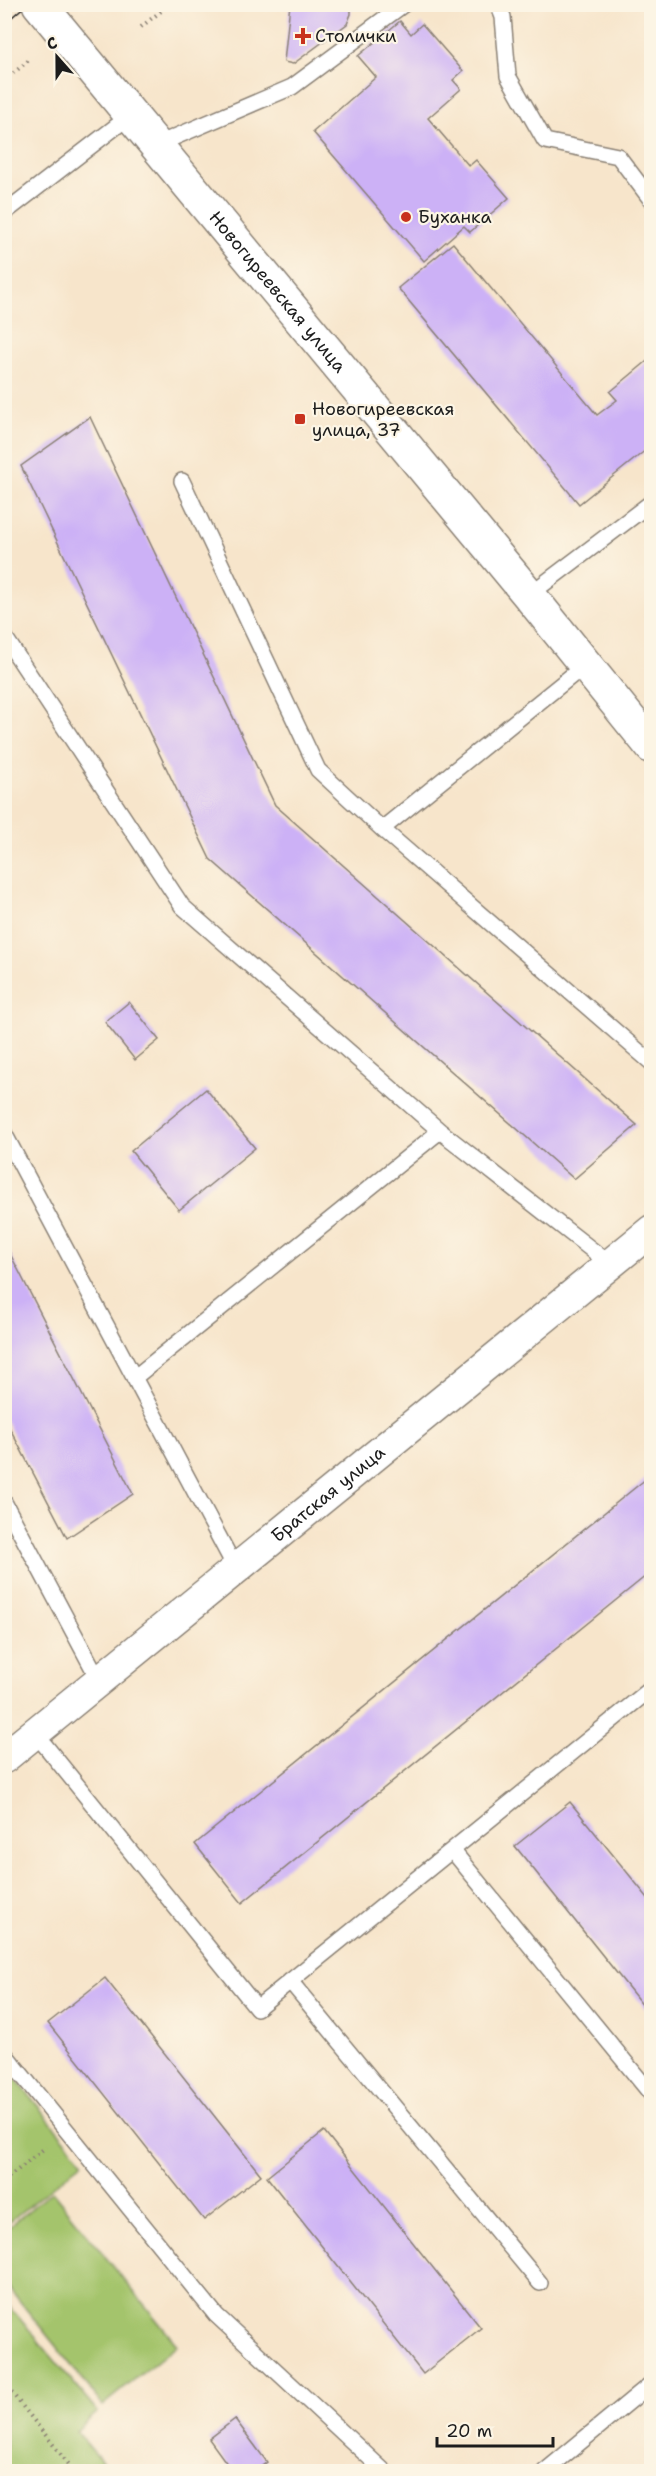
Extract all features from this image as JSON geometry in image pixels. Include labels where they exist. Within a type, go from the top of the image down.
[{"type":"street","name":"Новогиреевская улица","points":[[39,4],[529,595],[651,747]]},
{"type":"street","name":"Братская улица","points":[[4,1758],[651,1230]]},
{"type":"lane","points":[[156,145],[292,87],[404,4]]},
{"type":"lane","points":[[498,4],[503,17],[508,76],[545,141],[618,156],[651,201]]},
{"type":"lane","points":[[4,213],[131,115]]},
{"type":"lane","points":[[182,481],[318,770],[382,829],[651,1063]]},
{"type":"lane","points":[[529,595],[651,502]]},
{"type":"lane","points":[[4,636],[182,906],[440,1131],[610,1264]]},
{"type":"lane","points":[[382,829],[585,665]]},
{"type":"lane","points":[[134,1378],[440,1131]]},
{"type":"lane","points":[[4,1133],[236,1569]]},
{"type":"lane","points":[[4,1502],[99,1680]]},
{"type":"lane","points":[[34,1733],[257,2008],[651,1688]]},
{"type":"lane","points":[[452,1850],[651,2095]]},
{"type":"lane","points":[[290,1981],[540,2283]]},
{"type":"lane","points":[[4,2053],[216,2315],[384,2472]]},
{"type":"lane","points":[[544,2472],[651,2383]]},
{"type":"path","points":[[141,27],[170,4]]},
{"type":"path","points":[[4,81],[28,60]]},
{"type":"path","points":[[4,2181],[66,2130]]},
{"type":"path","points":[[4,2383],[75,2472]]},
{"type":"green space","points":[[4,2064],[83,2162],[5,2225],[4,2225]]},
{"type":"green space","points":[[52,2191],[177,2345],[103,2405],[5,2283],[5,2230]]},
{"type":"green space","points":[[5,2301],[98,2412],[76,2431],[110,2471],[7,2472],[5,2469]]},
{"type":"building","points":[[290,4],[351,4],[351,14],[347,24],[293,64],[284,62]]},
{"type":"building","points":[[400,21],[411,34],[422,24],[463,71],[453,80],[461,89],[428,118],[469,166],[476,160],[509,198],[470,232],[464,226],[424,261],[313,132],[376,77],[358,56]]},
{"type":"building","points":[[453,243],[597,415],[617,400],[610,392],[652,357],[652,445],[579,504],[398,288]]},
{"type":"building","points":[[90,417],[275,805],[637,1125],[574,1179],[210,859],[21,466]]},
{"type":"building","points":[[129,1002],[159,1040],[135,1060],[105,1022]]},
{"type":"building","points":[[206,1089],[255,1148],[179,1210],[131,1151]]},
{"type":"building","points":[[4,1242],[133,1494],[67,1538],[4,1417]]},
{"type":"building","points":[[652,1474],[652,1571],[242,1903],[195,1844]]},
{"type":"building","points":[[570,1802],[652,1903],[652,2017],[515,1846]]},
{"type":"building","points":[[105,1978],[261,2175],[204,2220],[48,2023]]},
{"type":"building","points":[[324,2131],[481,2328],[423,2374],[267,2177]]},
{"type":"building","points":[[235,2419],[267,2462],[254,2472],[233,2472],[209,2439]]},
{"type":"tram line","points":[[4,24],[27,4]]},
{"type":"place","name":"Столички","points":[[303,36]]},
{"type":"place","name":"Буханка","points":[[406,217]]},
{"type":"place","name":"Новогиреевская улица, 37","points":[[300,419]]}]
